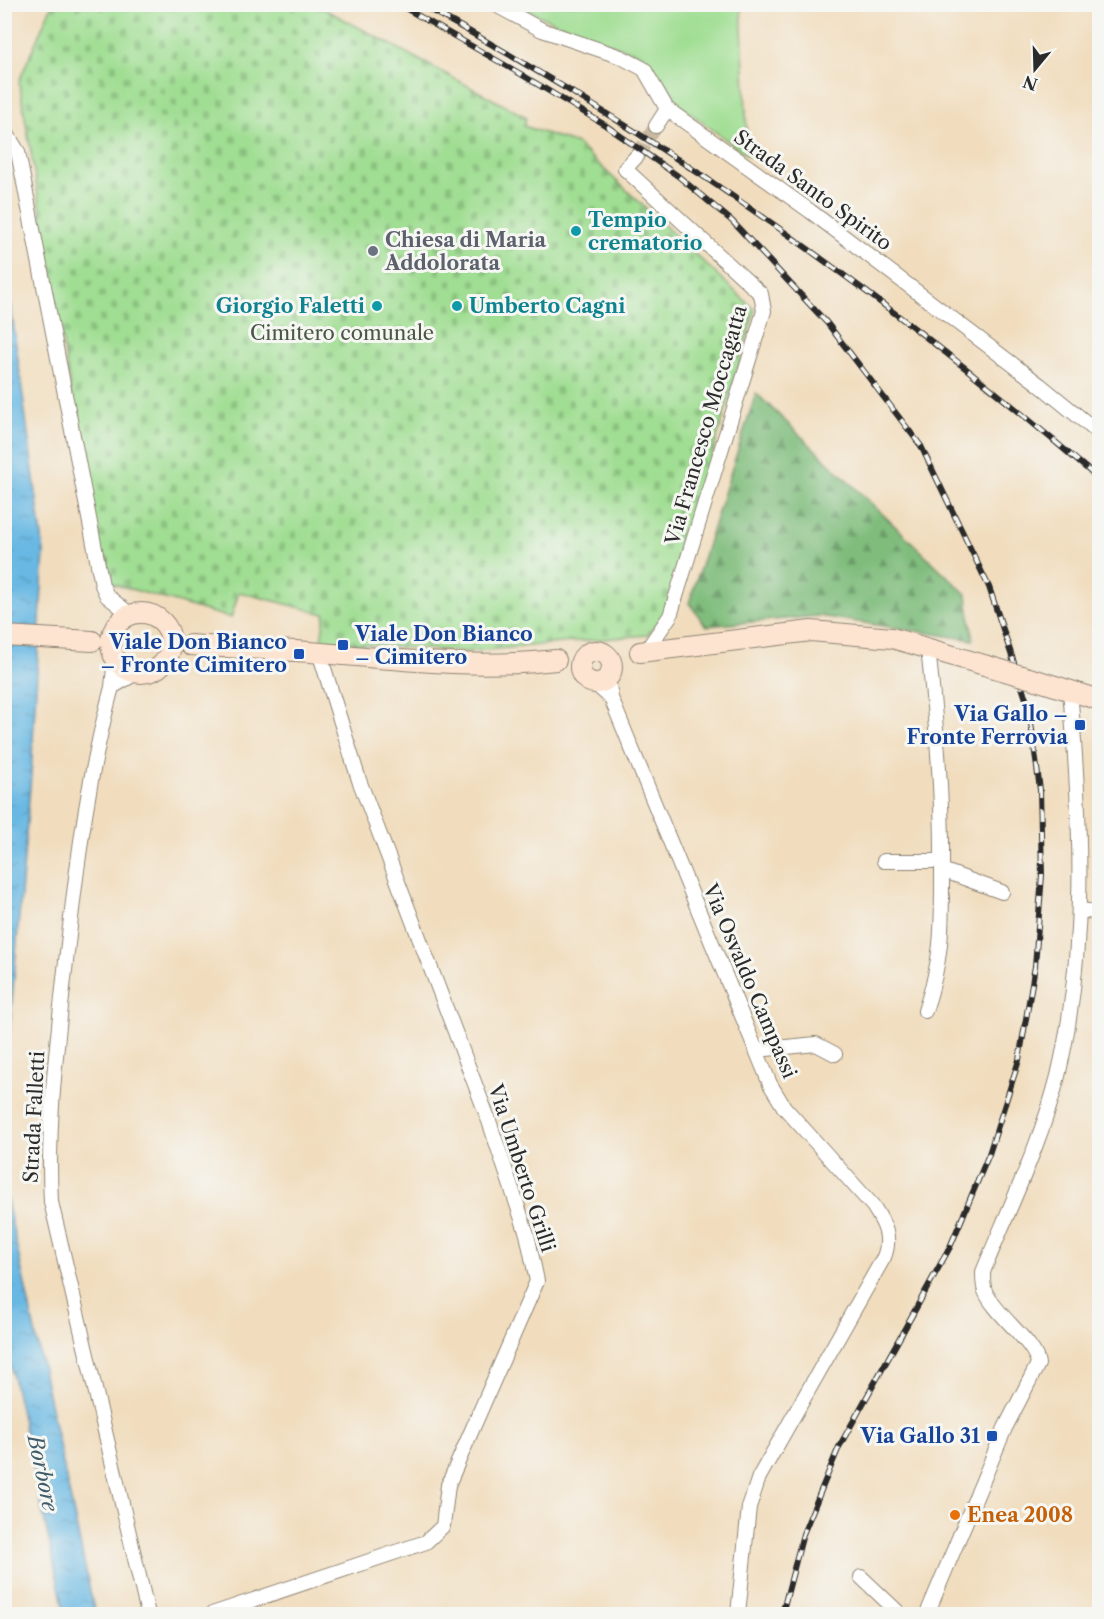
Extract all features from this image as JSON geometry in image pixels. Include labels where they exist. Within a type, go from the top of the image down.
[{"type":"street","name":"Strada Santo Spirito","points":[[494,4],[542,30],[621,57],[644,69],[667,109],[810,211],[1040,385],[1100,434]]},
{"type":"street","points":[[656,126],[667,109]]},
{"type":"street","points":[[4,129],[18,152],[102,585],[107,596],[131,615]]},
{"type":"street","name":"Via Francesco Moccagatta","points":[[637,156],[625,169],[761,294],[764,311],[670,616],[643,652]]},
{"type":"street","points":[[138,672],[121,665],[113,647],[123,619],[141,613],[159,619],[169,644]]},
{"type":"street","points":[[169,644],[319,652],[476,665],[556,660],[593,652],[643,652],[811,631],[892,638],[1100,700]]},
{"type":"street","points":[[4,636],[89,641],[113,647]]},
{"type":"street","points":[[112,687],[138,672],[156,668],[169,644]]},
{"type":"street","name":"Strada Falletti","points":[[113,647],[112,687],[91,773],[76,868],[48,1151],[51,1202],[148,1614]]},
{"type":"street","points":[[925,1011],[934,984],[942,944],[939,758],[928,648]]},
{"type":"street","name":"Via Umberto Grilli","points":[[212,1614],[426,1542],[443,1526],[448,1485],[537,1281],[527,1234],[489,1121],[359,780],[319,652]]},
{"type":"street","points":[[593,652],[609,657],[599,676],[581,659],[593,652]]},
{"type":"street","points":[[556,660],[599,676],[643,652]]},
{"type":"street","name":"Via Osvaldo Campassi","points":[[599,676],[611,698],[770,1084],[784,1107],[873,1206],[884,1222],[888,1242],[884,1257],[759,1477],[749,1507],[738,1614]]},
{"type":"street","points":[[927,1614],[1005,1428],[1038,1364],[1037,1354],[1017,1333],[984,1289],[983,1272],[1036,1139],[1057,1077],[1071,1002],[1081,910],[1078,807],[1070,690]]},
{"type":"street","points":[[884,861],[942,865],[1002,892]]},
{"type":"street","points":[[1081,910],[1100,914]]},
{"type":"street","points":[[757,1050],[816,1044],[835,1054]]},
{"type":"street","points":[[861,1577],[900,1614]]},
{"type":"green space","name":"Cimitero comunale","points":[[52,5],[317,5],[526,117],[524,126],[577,144],[755,310],[665,614],[647,635],[464,652],[321,641],[325,614],[239,592],[231,618],[103,581],[109,559],[98,555],[19,81]]},
{"type":"green space","points":[[514,5],[741,5],[748,156],[678,104],[672,92],[642,55],[582,34]]},
{"type":"green space","points":[[756,393],[967,595],[973,640],[819,616],[706,626],[689,603]]},
{"type":"water","points":[[5,263],[44,552],[31,775],[5,1085]]},
{"type":"water","name":"Borbore","points":[[4,1191],[95,1614],[65,1614],[5,1341]]},
{"type":"tunnel","points":[[637,156],[656,126]]},
{"type":"railway","points":[[398,4],[605,125],[678,176],[732,221],[827,323],[921,446],[989,587],[1029,708],[1040,790],[1042,875],[1035,966],[1019,1060],[989,1154],[950,1247],[839,1447],[803,1534],[782,1614]]},
{"type":"railway","points":[[420,4],[599,109],[687,165],[772,224],[857,284],[1020,413],[1100,480]]},
{"type":"place","name":"Tempio crematorio","points":[[576,231]]},
{"type":"place","name":"Chiesa di Maria Addolorata","points":[[373,251]]},
{"type":"place","name":"Giorgio Faletti","points":[[377,306]]},
{"type":"place","name":"Umberto Cagni","points":[[457,306]]},
{"type":"place","name":"Viale Don Bianco – Cimitero","points":[[343,645]]},
{"type":"place","name":"Viale Don Bianco – Fronte Cimitero","points":[[299,654]]},
{"type":"place","name":"Via Gallo – Fronte Ferrovia","points":[[1080,725]]},
{"type":"place","name":"Via Gallo 31","points":[[992,1436]]},
{"type":"place","name":"Enea 2008","points":[[955,1515]]}]
